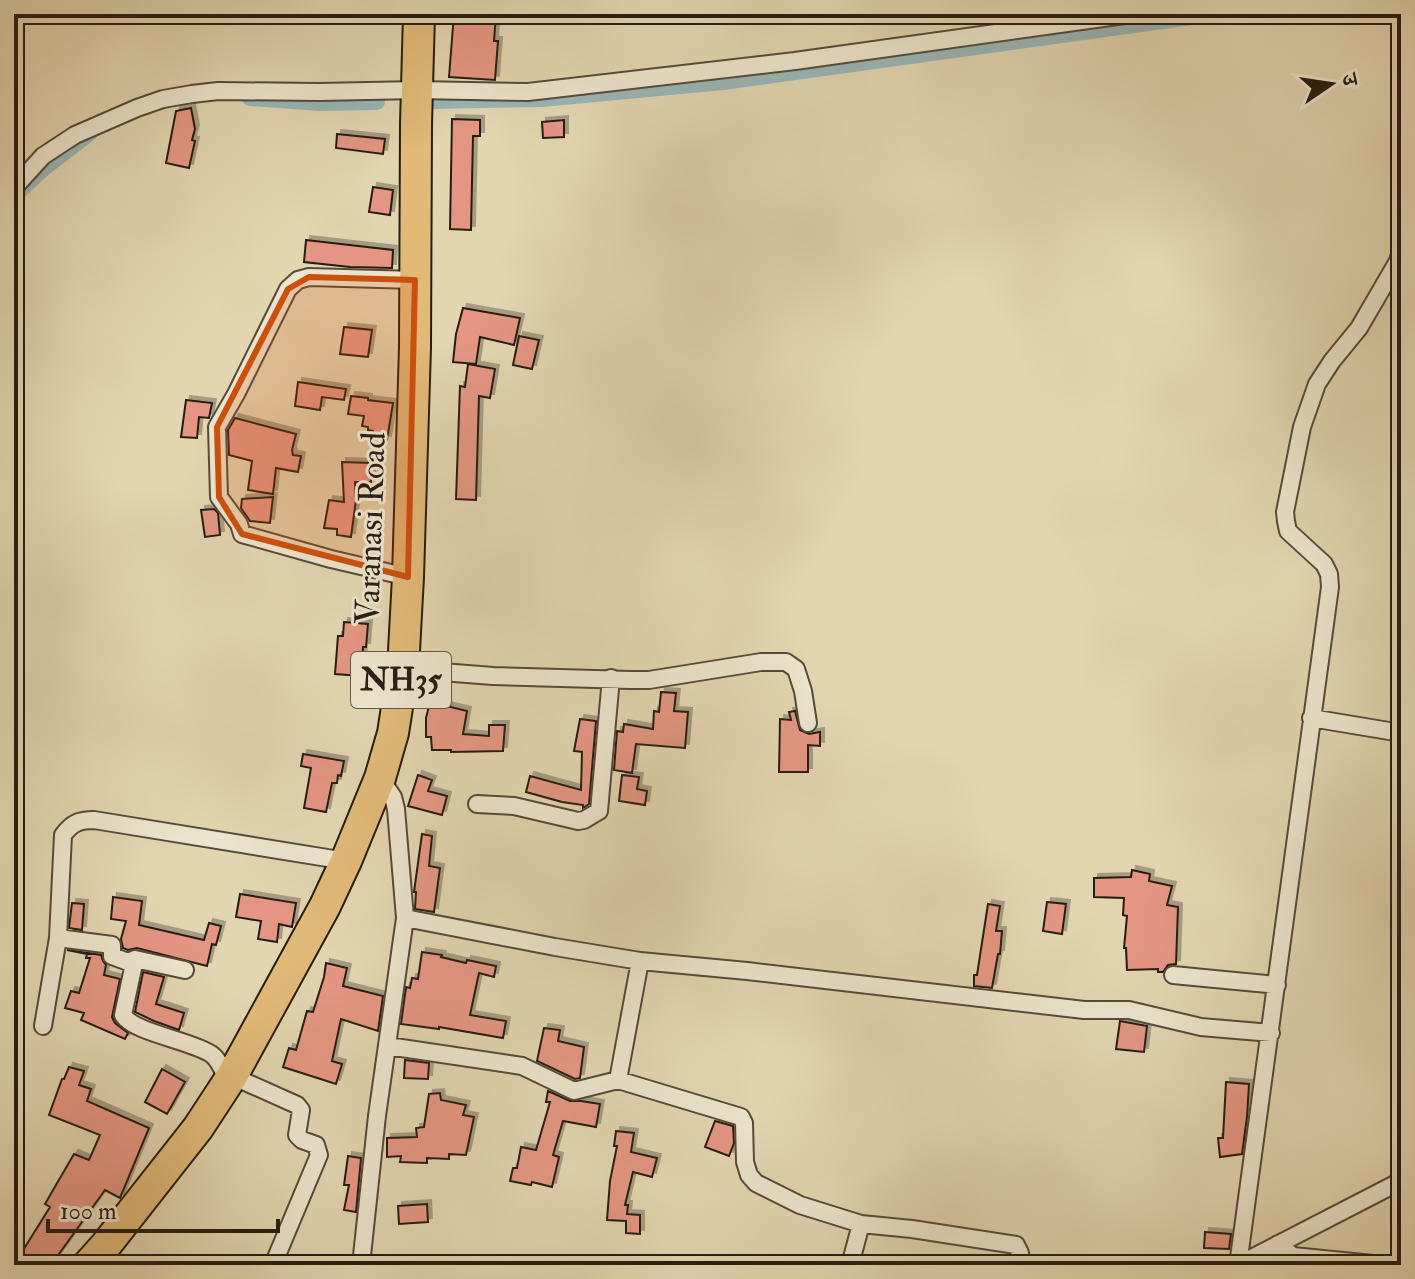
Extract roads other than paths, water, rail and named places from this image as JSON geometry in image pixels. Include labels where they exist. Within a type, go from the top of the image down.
[{"type":"highway","name":"Varanasi Road","points":[[88,1265],[198,1128],[230,1079],[325,906],[380,778],[393,733],[403,669],[408,577],[419,14]]},
{"type":"street","points":[[14,188],[43,156],[75,135],[163,99],[218,91],[319,92],[417,104],[795,61],[1132,14]]},
{"type":"street","points":[[1238,1265],[1330,587],[1324,564],[1288,531],[1285,512],[1302,427],[1317,384],[1359,328],[1401,251]]},
{"type":"street","points":[[408,577],[242,534],[239,524],[219,497],[217,427],[288,289],[298,280],[309,277],[415,280]]},
{"type":"street","points":[[403,669],[493,676],[649,680],[761,662],[786,662],[796,669],[808,723]]},
{"type":"street","points":[[477,804],[524,808],[578,821],[599,811],[611,678]]},
{"type":"street","points":[[1311,718],[1401,733]]},
{"type":"street","points":[[361,1265],[377,1116],[405,918],[396,809],[393,797],[380,778]]},
{"type":"street","points":[[43,1026],[58,938],[63,835],[71,824],[83,820],[110,823],[346,861]]},
{"type":"street","points":[[405,918],[640,961],[1084,1010],[1129,1010],[1201,1027],[1271,1033]]},
{"type":"street","points":[[58,938],[112,945],[112,956],[128,962],[135,959],[185,970]]},
{"type":"street","points":[[135,959],[123,1015],[126,1021],[213,1055],[230,1079],[297,1105],[301,1110],[297,1135],[316,1145],[319,1155],[273,1265]]},
{"type":"street","points":[[618,1080],[640,961]]},
{"type":"street","points":[[1173,975],[1277,985]]},
{"type":"street","points":[[388,1046],[522,1066],[574,1091],[618,1080],[741,1117],[744,1123],[746,1168],[756,1183],[800,1205],[861,1224],[1016,1245],[1020,1265]]},
{"type":"street","points":[[1238,1265],[1401,1181]]},
{"type":"street","points":[[850,1265],[861,1224]]},
{"type":"street","points":[[1278,1244],[1293,1256],[1383,1265]]},
{"type":"waterway","points":[[430,101],[542,99],[723,82],[1213,14]]},
{"type":"waterway","points":[[250,98],[320,103],[377,102]]},
{"type":"waterway","points":[[14,196],[90,133]]}]
